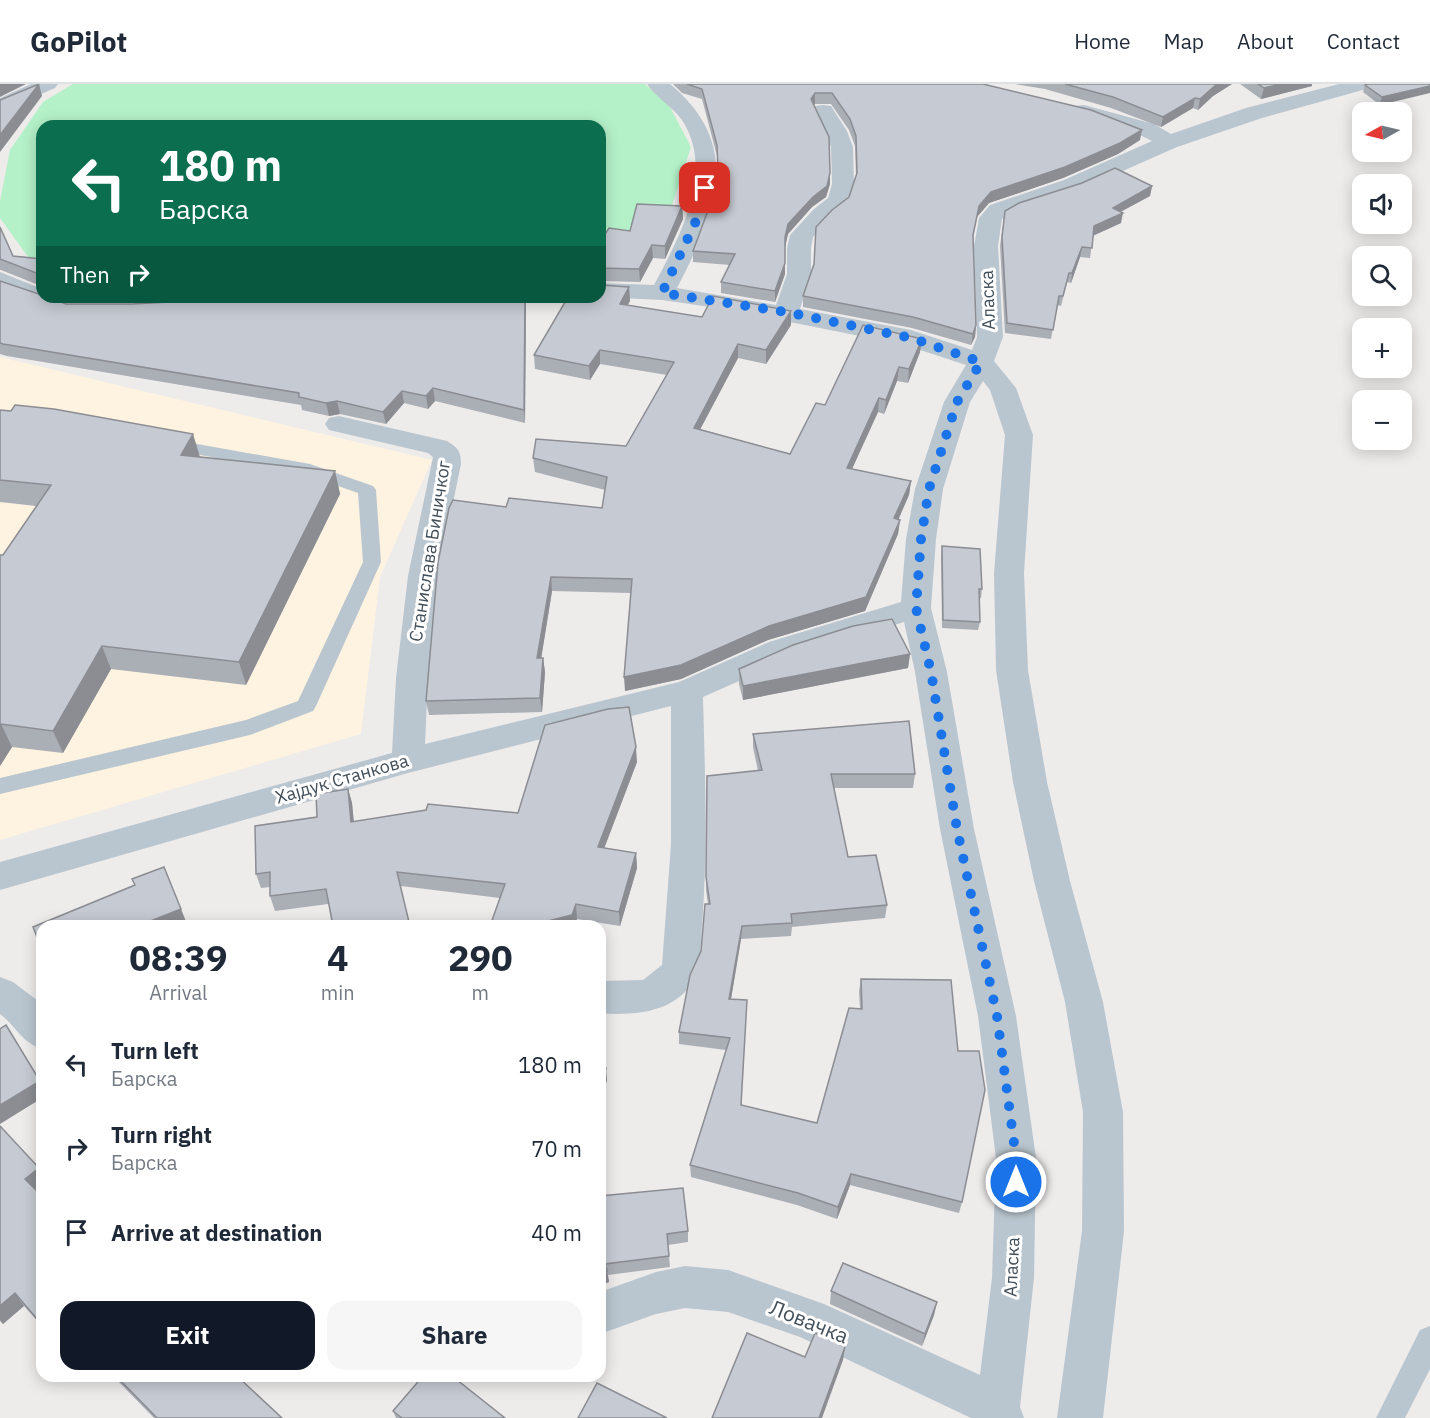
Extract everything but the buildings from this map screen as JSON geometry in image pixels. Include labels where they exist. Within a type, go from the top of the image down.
[{"type":"street","points":[[0,106],[48,84]]},
{"type":"street","points":[[657,84],[670,94],[695,122],[704,144],[705,162],[705,188],[696,221],[662,293]]},
{"type":"street","name":"Аласка","points":[[998,1414],[1013,1278],[1016,1158],[997,1016],[957,829],[931,672],[916,608],[921,539],[929,489],[957,402],[981,362],[990,337],[986,246],[991,218],[998,210],[1009,205],[1072,185],[1169,142],[1254,113],[1364,84]]},
{"type":"street","points":[[1065,106],[1146,129],[1169,142]]},
{"type":"street","points":[[786,312],[799,274],[799,248],[802,235],[822,214],[839,201],[843,184],[842,147],[824,111]]},
{"type":"street","points":[[0,279],[36,295]]},
{"type":"street","points":[[606,290],[662,293],[786,312],[911,338],[981,362],[1003,388],[1019,435],[1009,573],[1012,670],[1030,782],[1052,881],[1084,1002],[1103,1112],[1103,1231],[1080,1418]]},
{"type":"street","points":[[58,303],[70,307]]},
{"type":"street","name":"Станислава Биничког","points":[[339,424],[437,447],[447,453],[447,464],[423,576],[412,678],[408,761]]},
{"type":"street","name":"Хајдук Станкова","points":[[0,876],[408,761],[687,691],[780,650],[916,608]]},
{"type":"street","points":[[606,998],[628,1000],[651,994],[667,985],[679,972],[687,906],[689,812],[687,691]]},
{"type":"street","points":[[0,993],[25,1011],[36,1025]]},
{"type":"street","name":"Ловачка","points":[[606,1311],[656,1293],[686,1287],[728,1291],[808,1319],[998,1414]]},
{"type":"lane","points":[[0,786],[250,727],[306,706],[372,562],[367,490],[310,470],[149,441]]},
{"type":"lane","points":[[1390,1418],[1430,1340]]},
{"type":"shaded area","points":[[0,357],[432,460],[380,577],[361,734],[0,840]]},
{"type":"green space","points":[[73,84],[645,84],[669,105],[691,147],[662,236],[606,239],[606,120],[36,120],[36,261],[31,261],[0,218],[0,201],[10,150],[43,102]]},
{"type":"route","points":[[705,188],[696,221],[662,293],[786,312],[911,338],[981,362],[957,402],[929,489],[921,539],[916,608],[931,672],[957,829],[997,1016],[1016,1158],[1016,1182]]}]
